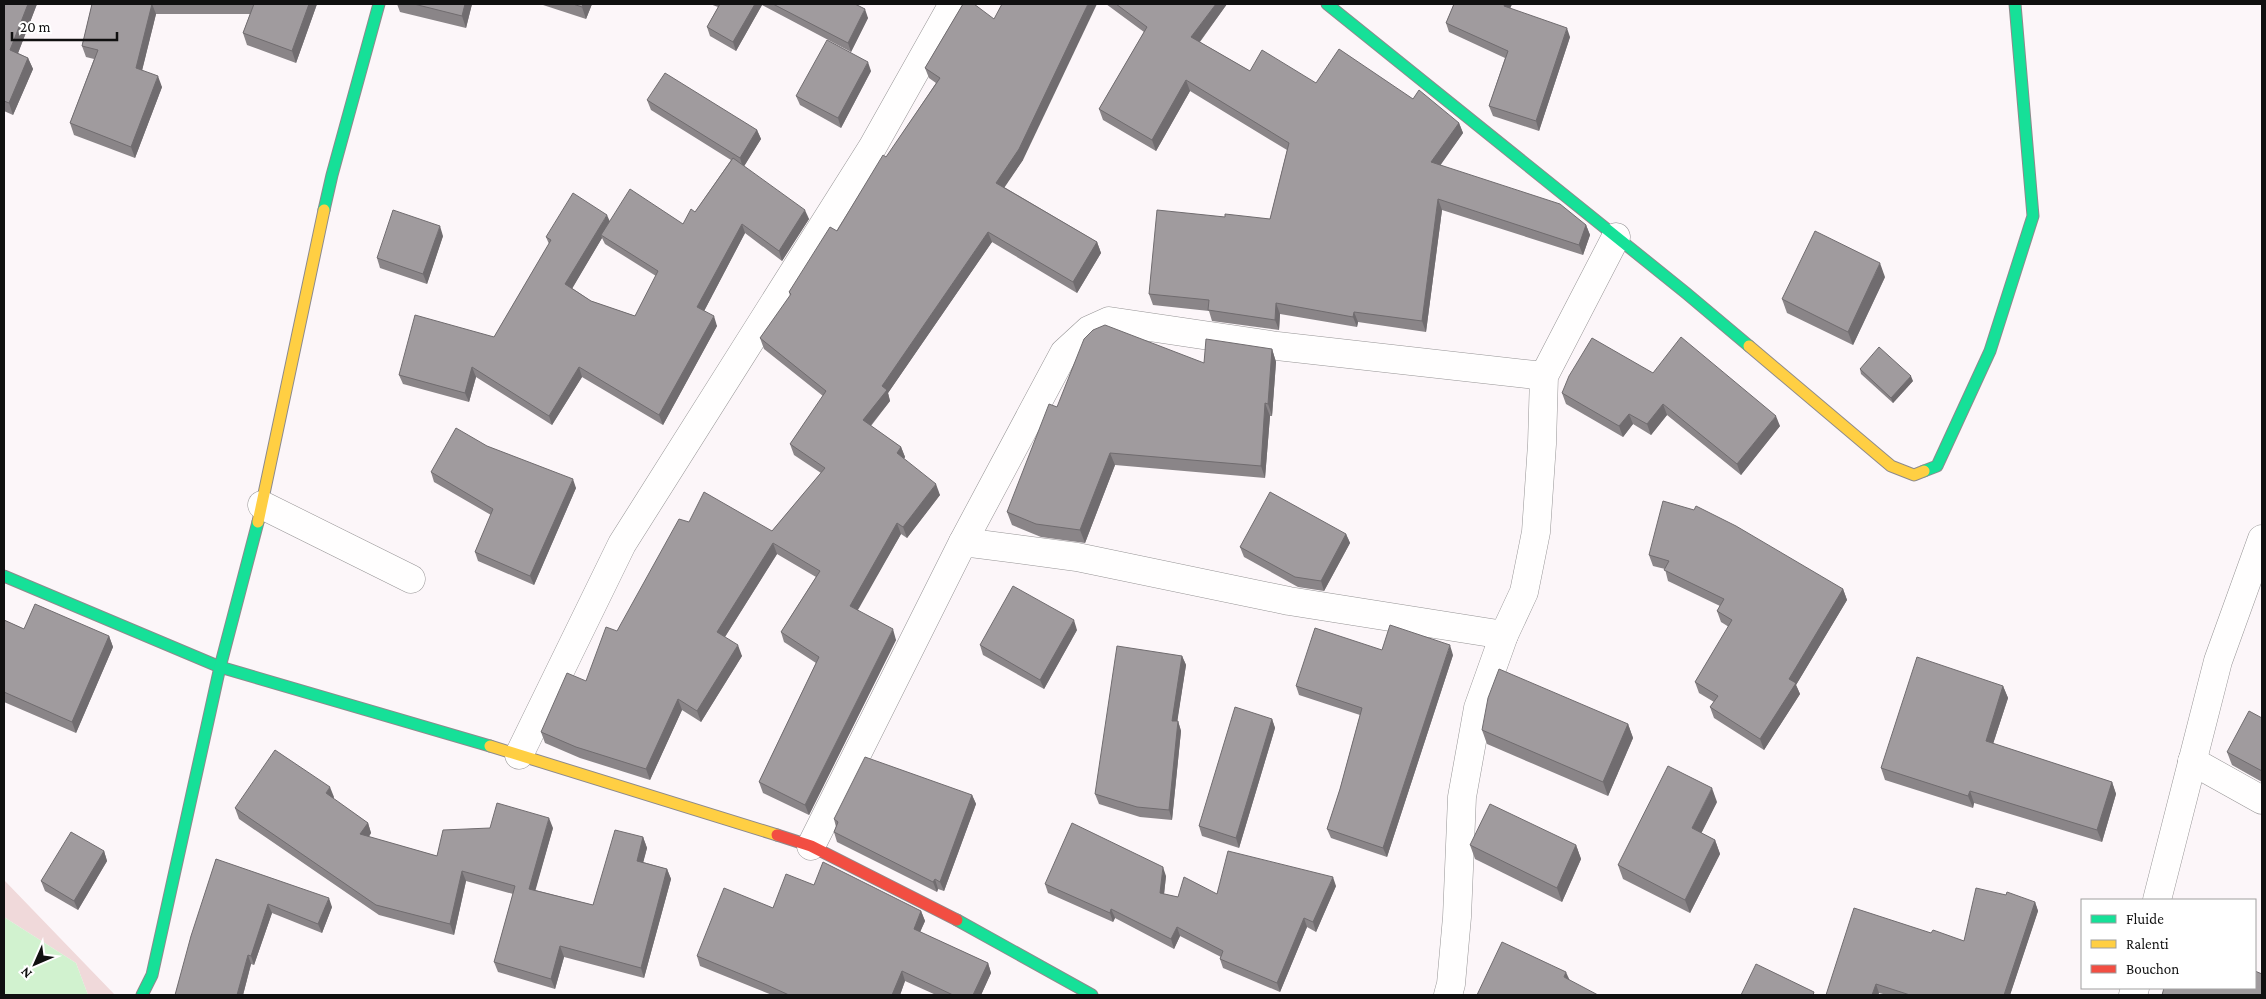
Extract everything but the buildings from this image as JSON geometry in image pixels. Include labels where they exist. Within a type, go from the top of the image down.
[{"type":"street","points":[[142,995],[152,975],[220,667],[262,505],[332,175],[380,4]]},
{"type":"street","points":[[519,755],[622,544],[872,148],[953,4]]},
{"type":"street","points":[[1327,4],[1686,293],[1891,466],[1914,475],[1937,466],[1990,352],[2033,216],[2015,4]]},
{"type":"street","points":[[1448,995],[1451,984],[1457,917],[1462,797],[1478,708],[1504,636],[1524,592],[1536,532],[1544,376],[1616,237]]},
{"type":"street","points":[[811,846],[963,542],[1064,353],[1089,330],[1110,321],[1277,346],[1544,376]]},
{"type":"street","points":[[262,505],[411,579]]},
{"type":"street","points":[[2157,899],[2218,661],[2262,539]]},
{"type":"street","points":[[963,542],[1077,558],[1289,601],[1504,636]]},
{"type":"street","points":[[4,576],[220,667],[519,755],[811,846],[946,914],[1092,995]]},
{"type":"street","points":[[2192,761],[2262,800]]},
{"type":"shaded area","points":[[4,880],[115,995],[88,995],[76,963],[4,917]]},
{"type":"shaded area","points":[[4,917],[76,963],[88,995],[4,995]]},
{"type":"traffic: fast","points":[[324,210],[379,4]]},
{"type":"traffic: fast","points":[[1327,4],[1686,293],[1749,346]]},
{"type":"traffic: fast","points":[[1924,471],[1937,466],[1990,351],[2033,216],[2015,4]]},
{"type":"traffic: fast","points":[[142,995],[152,975],[220,667],[258,522]]},
{"type":"traffic: fast","points":[[4,576],[220,667],[490,746]]},
{"type":"traffic: fast","points":[[957,920],[1092,995]]},
{"type":"traffic: slow","points":[[258,522],[324,210]]},
{"type":"traffic: slow","points":[[1749,346],[1891,466],[1914,475],[1924,471]]},
{"type":"traffic: slow","points":[[490,746],[777,835]]},
{"type":"traffic: jam","points":[[777,835],[811,846],[957,920]]}]
